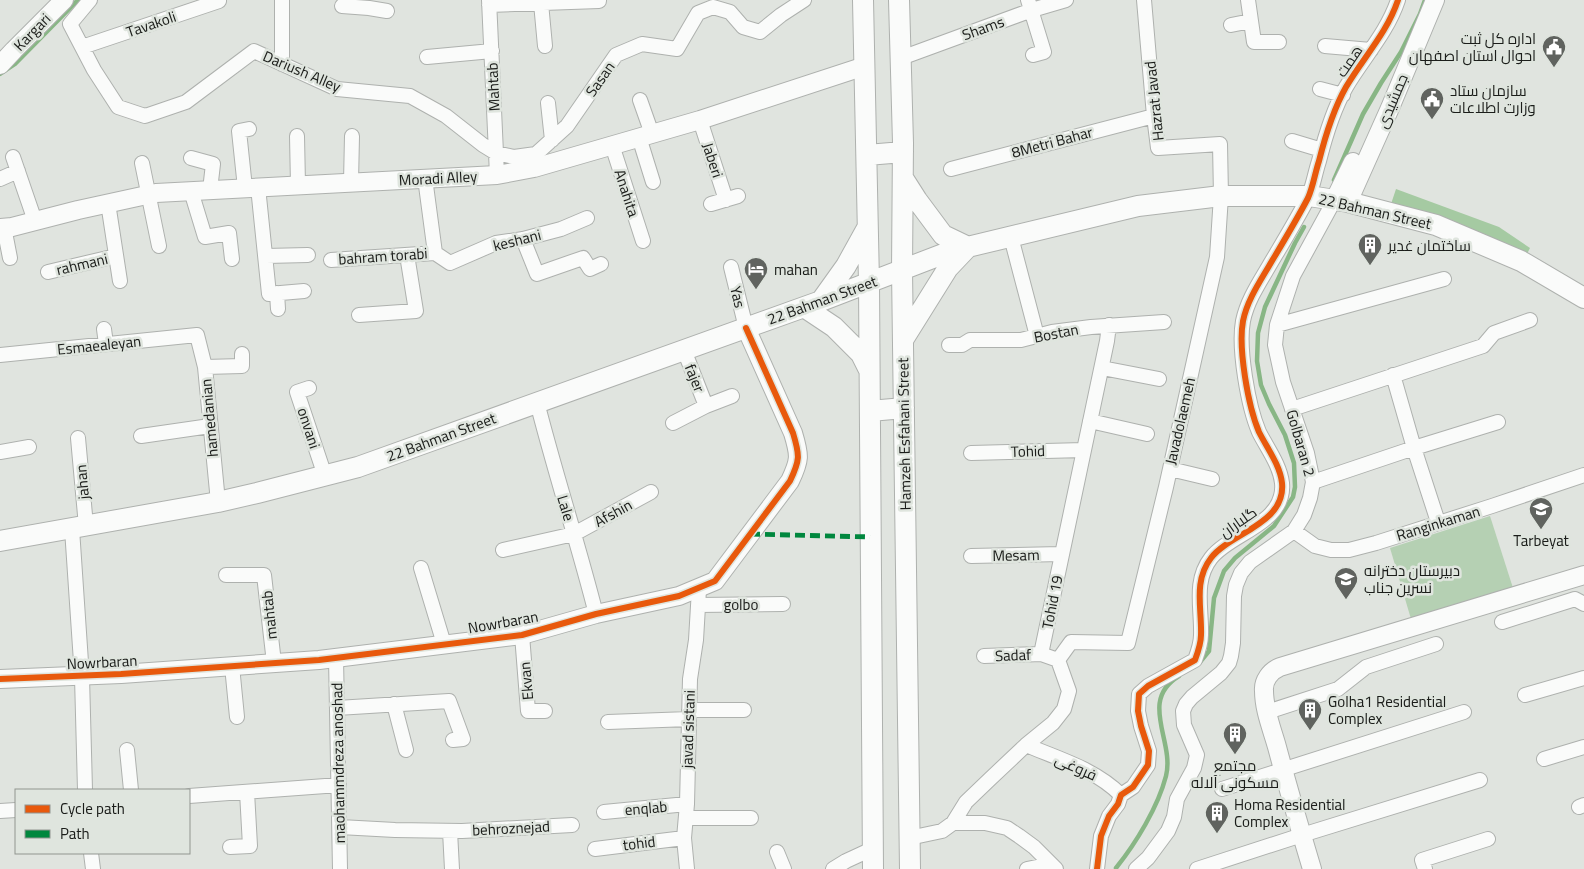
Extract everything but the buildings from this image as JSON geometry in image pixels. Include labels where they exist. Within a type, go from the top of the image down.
[{"type":"main road","points":[[863,0],[869,282],[873,869]]},
{"type":"main road","name":"Hamzeh Esfahani Street","points":[[899,0],[903,152],[902,270],[910,869]]},
{"type":"main road","points":[[867,155],[903,152]]},
{"type":"main road","points":[[903,178],[943,235],[968,247],[948,268],[903,340]]},
{"type":"main road","name":"22 Bahman Street","points":[[0,538],[79,527],[218,502],[257,494],[358,467],[812,304],[951,251],[1138,206],[1221,196],[1309,196],[1341,200],[1436,225],[1521,261],[1584,298]]},
{"type":"main road","points":[[868,226],[846,266],[812,304],[860,354],[869,370]]},
{"type":"main road","points":[[870,411],[904,408]]},
{"type":"street","name":"Kargari","points":[[0,66],[64,0]]},
{"type":"street","name":"Dariush Alley","points":[[90,0],[70,24],[118,107],[145,116],[186,102],[254,51],[337,89],[410,96],[446,116],[496,153]]},
{"type":"street","points":[[282,0],[282,64]]},
{"type":"street","name":"Sasan","points":[[496,153],[514,157],[536,154],[567,126],[616,55],[642,44],[677,49],[698,13],[713,7],[730,12],[743,27],[760,32],[804,0]]},
{"type":"street","name":"Shams","points":[[901,58],[1030,5],[1066,0]]},
{"type":"street","name":"Hazrat Javad","points":[[1144,0],[1158,148],[1220,144],[1221,196]]},
{"type":"street","points":[[1248,0],[1254,42],[1279,42]]},
{"type":"street","name":"همت","points":[[1309,196],[1322,150],[1346,87],[1381,36],[1398,0]]},
{"type":"street","name":"جمشیدی","points":[[1397,79],[1427,0]]},
{"type":"street","name":"جمشیدی","points":[[1341,200],[1435,0]]},
{"type":"street","name":"Tavakoli","points":[[82,47],[219,1]]},
{"type":"street","points":[[489,2],[599,1]]},
{"type":"street","name":"Mahtab","points":[[489,2],[497,175]]},
{"type":"street","points":[[541,3],[545,46]]},
{"type":"street","points":[[342,6],[368,4],[387,11]]},
{"type":"street","points":[[1030,5],[1044,52],[1033,55]]},
{"type":"street","points":[[1230,25],[1251,21]]},
{"type":"street","points":[[1325,46],[1371,50]]},
{"type":"street","points":[[427,57],[492,52]]},
{"type":"street","name":"Moradi Alley","points":[[2,228],[149,194],[497,175],[534,168],[700,120],[865,66]]},
{"type":"street","points":[[1320,90],[1343,95]]},
{"type":"street","points":[[640,100],[653,182]]},
{"type":"street","points":[[548,103],[552,140]]},
{"type":"street","name":"8Metri Bahar","points":[[951,169],[1154,116]]},
{"type":"street","name":"Jaberi","points":[[700,120],[732,198],[712,204]]},
{"type":"street","points":[[249,129],[238,131],[266,256],[269,294],[304,291]]},
{"type":"street","points":[[297,136],[298,185]]},
{"type":"street","points":[[352,136],[352,182]]},
{"type":"street","points":[[1292,141],[1322,150]]},
{"type":"street","name":"Anahita","points":[[612,145],[643,241]]},
{"type":"street","points":[[191,158],[213,164],[210,190]]},
{"type":"street","points":[[142,163],[159,246]]},
{"type":"street","points":[[0,178],[16,164],[35,221]]},
{"type":"street","points":[[425,178],[435,253]]},
{"type":"street","points":[[191,191],[205,236],[229,233],[232,259]]},
{"type":"street","name":"Javadolaemeh","points":[[1058,660],[1071,642],[1128,643],[1170,469],[1217,257],[1221,196]]},
{"type":"street","name":"گلباران","points":[[1097,869],[1101,836],[1109,816],[1118,804],[1121,795],[1133,787],[1148,765],[1149,751],[1138,711],[1139,694],[1148,686],[1195,660],[1202,634],[1199,595],[1200,580],[1204,568],[1212,556],[1272,513],[1281,498],[1282,482],[1277,466],[1256,423],[1249,398],[1242,341],[1244,321],[1254,290],[1309,196]]},
{"type":"street","name":"Golbaran 2","points":[[1136,869],[1148,858],[1168,831],[1174,817],[1177,799],[1194,768],[1197,755],[1184,725],[1183,711],[1192,697],[1221,673],[1229,663],[1233,643],[1234,596],[1241,573],[1250,562],[1294,531],[1304,515],[1310,498],[1313,482],[1307,453],[1283,382],[1274,345],[1277,325],[1294,276],[1341,200]]},
{"type":"street","name":"rahmani","points":[[108,203],[120,281]]},
{"type":"street","name":"keshani","points":[[435,253],[450,263],[496,243],[523,239],[560,229],[587,218]]},
{"type":"street","points":[[2,228],[10,258]]},
{"type":"street","points":[[1011,237],[1037,336]]},
{"type":"street","points":[[523,239],[537,274],[583,258],[590,269],[601,264]]},
{"type":"street","name":"bahram torabi","points":[[331,260],[435,253]]},
{"type":"street","points":[[266,256],[308,255]]},
{"type":"street","points":[[359,315],[416,311],[407,255]]},
{"type":"street","name":"rahmani","points":[[48,272],[116,256]]},
{"type":"street","name":"Yas","points":[[731,267],[746,328]]},
{"type":"street","points":[[1277,325],[1444,280]]},
{"type":"street","points":[[277,293],[278,309]]},
{"type":"street","points":[[1292,409],[1483,346],[1494,333],[1530,320]]},
{"type":"street","name":"Bostan","points":[[949,345],[962,345],[970,340],[1021,340],[1061,331],[1109,325],[1164,322]]},
{"type":"street","name":"Tohid 19","points":[[1041,654],[1108,341],[1109,325]]},
{"type":"street","name":"Nowrbaran","points":[[0,680],[336,658],[522,635],[596,614],[679,596],[698,597],[715,581],[790,481],[798,465],[799,451],[793,433],[746,328]]},
{"type":"street","points":[[104,329],[106,344]]},
{"type":"street","name":"Esmaealeyan","points":[[0,355],[197,335]]},
{"type":"street","name":"hamedanian","points":[[197,335],[204,368],[218,502]]},
{"type":"street","name":"fajer","points":[[684,350],[706,406]]},
{"type":"street","points":[[204,368],[242,366],[242,354]]},
{"type":"street","points":[[1102,368],[1159,380]]},
{"type":"street","points":[[1393,375],[1438,522]]},
{"type":"street","name":"onvani","points":[[309,388],[297,392],[325,476]]},
{"type":"street","name":"fajer","points":[[672,423],[706,406],[732,396]]},
{"type":"street","name":"Lale","points":[[537,402],[596,614]]},
{"type":"street","points":[[1090,421],[1147,434]]},
{"type":"street","points":[[1313,482],[1498,422]]},
{"type":"street","points":[[142,436],[210,426]]},
{"type":"street","name":"jahan","points":[[78,438],[85,789]]},
{"type":"street","points":[[0,452],[29,447]]},
{"type":"street","name":"Tohid","points":[[971,453],[1084,450]]},
{"type":"street","points":[[1170,469],[1212,480]]},
{"type":"street","name":"Ranginkaman","points":[[1294,531],[1315,546],[1331,550],[1349,550],[1492,506],[1584,475]]},
{"type":"street","name":"Afshin","points":[[503,550],[574,534],[651,492]]},
{"type":"street","name":"Mesam","points":[[971,556],[1061,554]]},
{"type":"street","points":[[421,568],[444,644]]},
{"type":"street","name":"mahtab","points":[[226,575],[264,574],[274,663]]},
{"type":"street","points":[[1312,869],[1267,712],[1264,691],[1265,682],[1271,673],[1280,667],[1315,658],[1584,575]]},
{"type":"street","name":"golbo","points":[[698,597],[783,604]]},
{"type":"street","name":"javad sistani","points":[[687,869],[684,838],[690,679],[696,640],[698,597]]},
{"type":"street","points":[[1502,622],[1575,599],[1584,604]]},
{"type":"street","name":"Ekvan","points":[[522,635],[528,710],[545,711]]},
{"type":"street","points":[[1267,712],[1338,688],[1366,667],[1436,644]]},
{"type":"street","points":[[910,838],[942,832],[952,823],[966,802],[1026,745],[1053,724],[1064,709],[1068,691],[1058,660],[1041,654]]},
{"type":"street","name":"Sadaf","points":[[984,656],[1041,654]]},
{"type":"street","name":"maohammdreza anoshad","points":[[336,658],[340,869]]},
{"type":"street","points":[[232,666],[237,717]]},
{"type":"street","points":[[1525,695],[1584,678]]},
{"type":"street","points":[[337,708],[449,700],[463,739],[453,740]]},
{"type":"street","points":[[394,704],[406,750]]},
{"type":"street","points":[[608,722],[744,710]]},
{"type":"street","points":[[1222,789],[1464,712]]},
{"type":"street","name":"فروغی","points":[[1026,745],[1094,773],[1111,784],[1121,795]]},
{"type":"street","points":[[1544,759],[1584,747]]},
{"type":"street","points":[[127,750],[131,789]]},
{"type":"street","points":[[1197,869],[1480,780]]},
{"type":"street","points":[[190,796],[339,785]]},
{"type":"street","points":[[230,847],[250,846],[248,792]]},
{"type":"street","points":[[0,811],[15,810]]},
{"type":"street","name":"enqlab","points":[[604,812],[686,811],[751,818]]},
{"type":"street","points":[[952,823],[986,823],[1007,828],[1034,847],[1053,867]]},
{"type":"street","name":"behroznejad","points":[[340,827],[450,831],[572,825]]},
{"type":"street","points":[[450,831],[452,869]]},
{"type":"street","name":"tohid","points":[[595,849],[684,838]]},
{"type":"street","points":[[1425,869],[1422,860],[1488,839]]},
{"type":"street","points":[[833,869],[872,849]]},
{"type":"street","points":[[778,852],[784,869]]},
{"type":"street","points":[[91,854],[93,869]]},
{"type":"street","points":[[1028,869],[1053,867]]},
{"type":"green space","points":[[1396,189],[1499,227],[1530,248],[1526,256],[1391,204]]},
{"type":"green space","points":[[1490,516],[1513,588],[1411,619],[1390,548]]},
{"type":"waterway","points":[[0,74],[15,64],[78,0]]},
{"type":"waterway","points":[[1334,180],[1363,114],[1401,52],[1425,0]]},
{"type":"waterway","points":[[1200,662],[1209,651],[1214,598],[1224,571],[1235,558],[1274,526],[1293,497],[1295,487],[1294,463],[1285,435],[1261,385],[1257,361],[1258,333],[1265,307],[1304,227]]},
{"type":"waterway","points":[[1116,868],[1146,824],[1158,800],[1166,776],[1166,749],[1159,709],[1161,697],[1167,686],[1179,676]]},
{"type":"marked path","points":[[750,534],[870,537]]},
{"type":"cycle path","points":[[1097,869],[1101,836],[1109,816],[1118,804],[1121,795],[1133,787],[1148,765],[1149,751],[1138,711],[1139,694],[1148,686],[1195,660],[1201,638],[1200,586],[1205,567],[1220,549],[1266,518],[1275,508],[1281,497],[1281,476],[1259,432],[1251,407],[1243,361],[1243,321],[1247,306],[1254,292],[1308,198],[1333,114],[1341,96],[1388,23],[1398,0]]},
{"type":"cycle path","points":[[0,679],[121,674],[319,660],[522,635],[596,614],[679,596],[715,581],[790,481],[798,458],[793,433],[746,328]]},
{"type":"place","name":"اداره کل ثبت احوال استان اصفهان","points":[[1554,68]]},
{"type":"place","name":"سازمان ستاد وزارت اطلاعات","points":[[1432,120]]},
{"type":"place","name":"ساختمان غدیر","points":[[1370,266]]},
{"type":"place","name":"mahan","points":[[756,290]]},
{"type":"place","name":"Tarbeyat","points":[[1541,530]]},
{"type":"place","name":"دبیرستان دخترانه نسرین جناب","points":[[1346,600]]},
{"type":"place","name":"Golha1 Residential Complex","points":[[1310,731]]},
{"type":"place","name":"مجتمع مسکونی آلاله","points":[[1235,755]]},
{"type":"place","name":"Homa Residential Complex","points":[[1217,834]]}]
